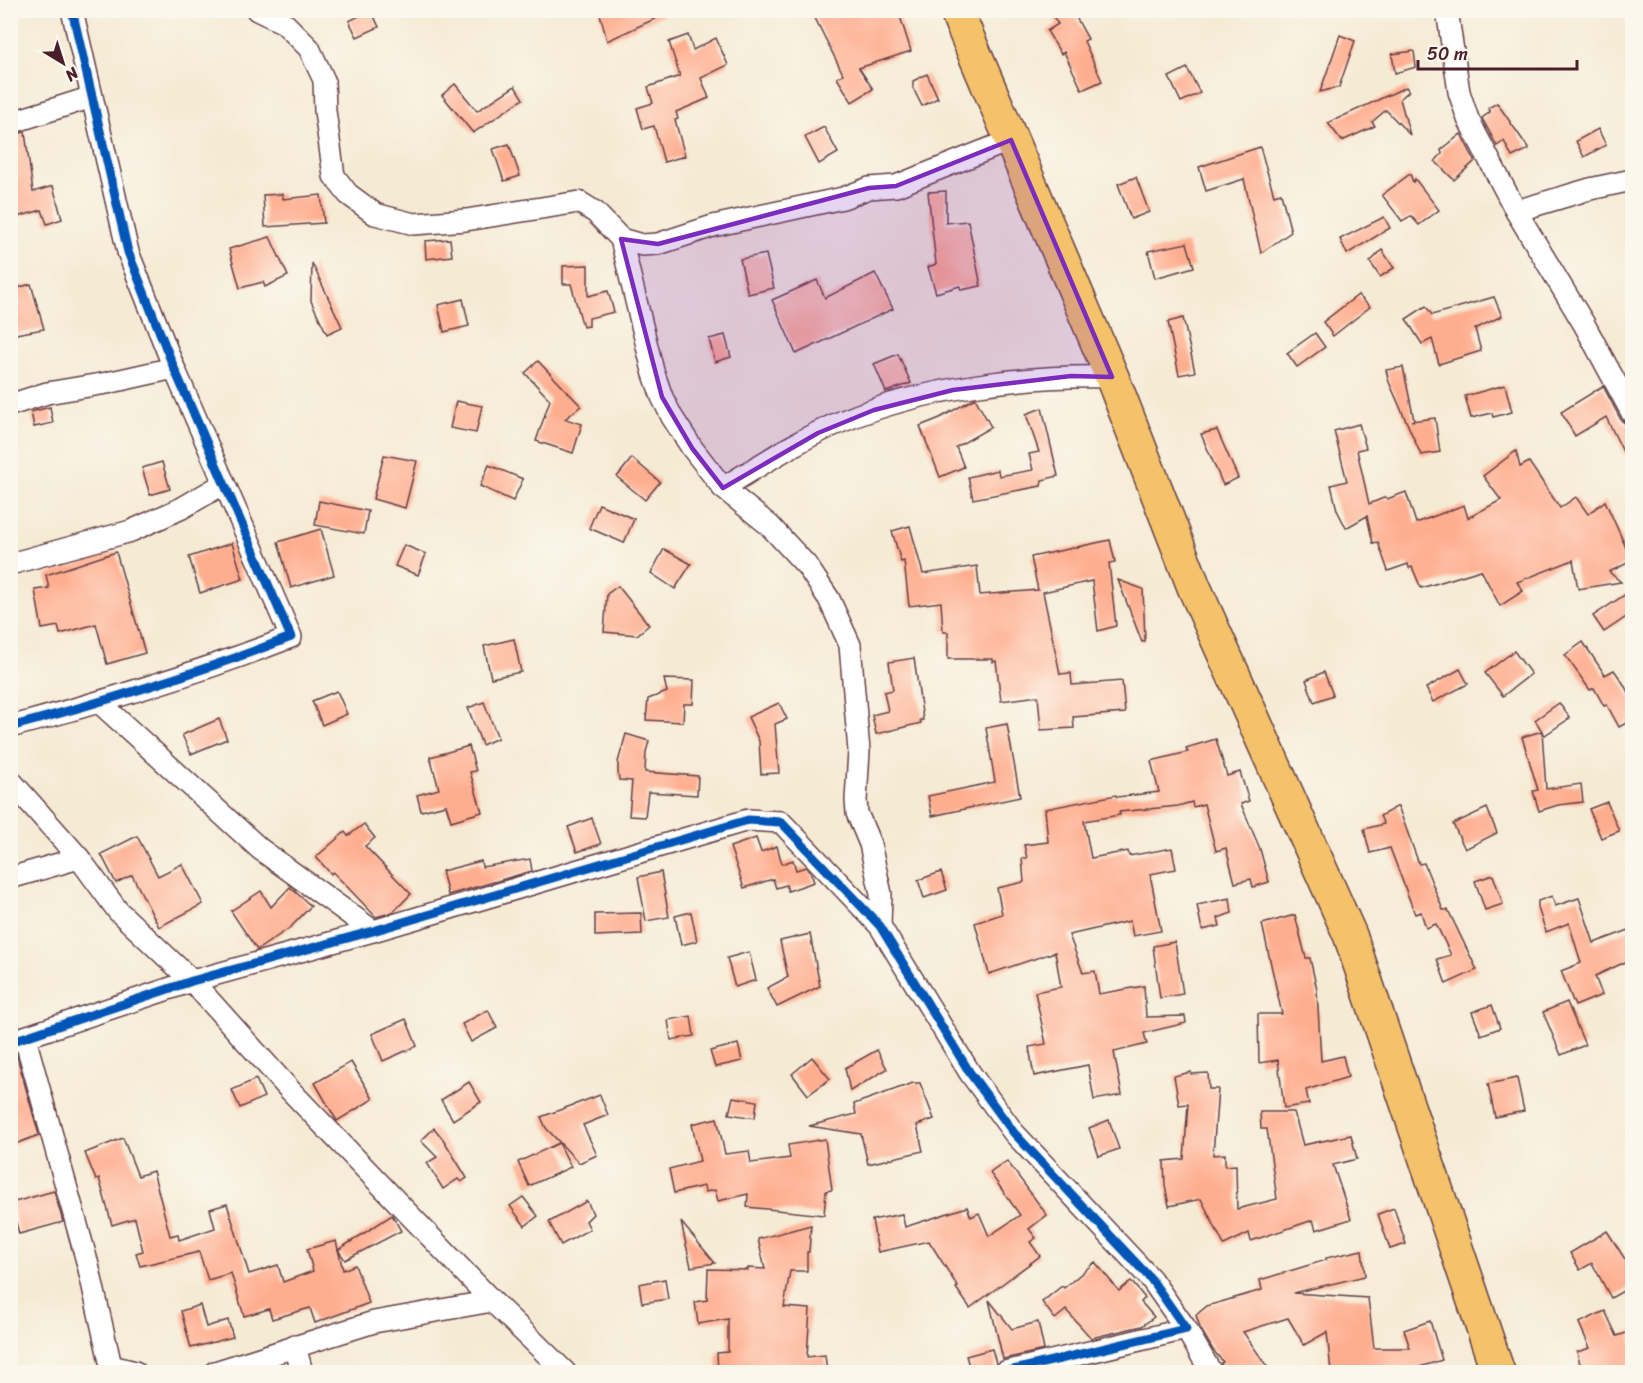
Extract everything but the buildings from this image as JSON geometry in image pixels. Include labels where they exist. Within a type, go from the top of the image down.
[{"type":"highway","points":[[956,10],[1112,377],[1194,587],[1350,935],[1498,1372]]},
{"type":"street","points":[[10,727],[100,703],[224,663],[291,637],[223,484],[128,252],[72,10]]},
{"type":"street","points":[[257,10],[284,23],[309,48],[324,80],[325,111],[334,176],[348,194],[375,214],[414,225],[466,220],[579,202],[596,212],[621,239],[653,371],[662,397],[692,448],[723,488],[769,525],[807,566],[829,599],[850,645],[859,751],[856,806],[870,844],[881,894],[880,926]]},
{"type":"street","points":[[1448,10],[1459,92],[1468,119],[1485,156],[1516,212],[1584,324],[1632,413]]},
{"type":"street","points":[[10,123],[92,97]]},
{"type":"street","points":[[621,239],[642,245],[658,244],[713,226],[832,201],[869,188],[896,186],[1011,140]]},
{"type":"street","points":[[1516,212],[1590,189],[1632,180]]},
{"type":"street","points":[[10,405],[47,393],[174,368]]},
{"type":"street","points":[[723,488],[818,433],[874,410],[953,390],[1071,376],[1112,377]]},
{"type":"street","points":[[10,564],[131,531],[182,508],[223,484]]},
{"type":"street","points":[[100,703],[260,849],[373,931]]},
{"type":"street","points":[[10,780],[79,858],[118,911],[192,981],[288,1088],[492,1301],[565,1372]]},
{"type":"street","points":[[135,1372],[111,1366],[88,1265],[18,1040],[192,981],[373,931],[748,820],[782,822],[880,926],[961,1059],[1014,1133],[1151,1279],[1186,1329],[1211,1372]]},
{"type":"street","points":[[10,878],[79,858]]},
{"type":"street","points":[[215,1372],[374,1322],[492,1301]]},
{"type":"street","points":[[1005,1372],[1186,1329]]},
{"type":"street","points":[[295,1346],[302,1372]]},
{"type":"highlighted area","points":[[1011,140],[1112,377],[1071,376],[953,390],[874,410],[818,433],[723,488],[692,448],[662,397],[621,239],[658,244],[869,188],[896,186]]},
{"type":"cycle path","points":[[10,727],[152,686],[291,637],[174,368],[128,252],[72,10]]},
{"type":"cycle path","points":[[10,1042],[192,981],[373,931],[748,820],[781,822],[880,926],[970,1073],[1014,1133],[1151,1279],[1186,1329],[1005,1372]]}]
